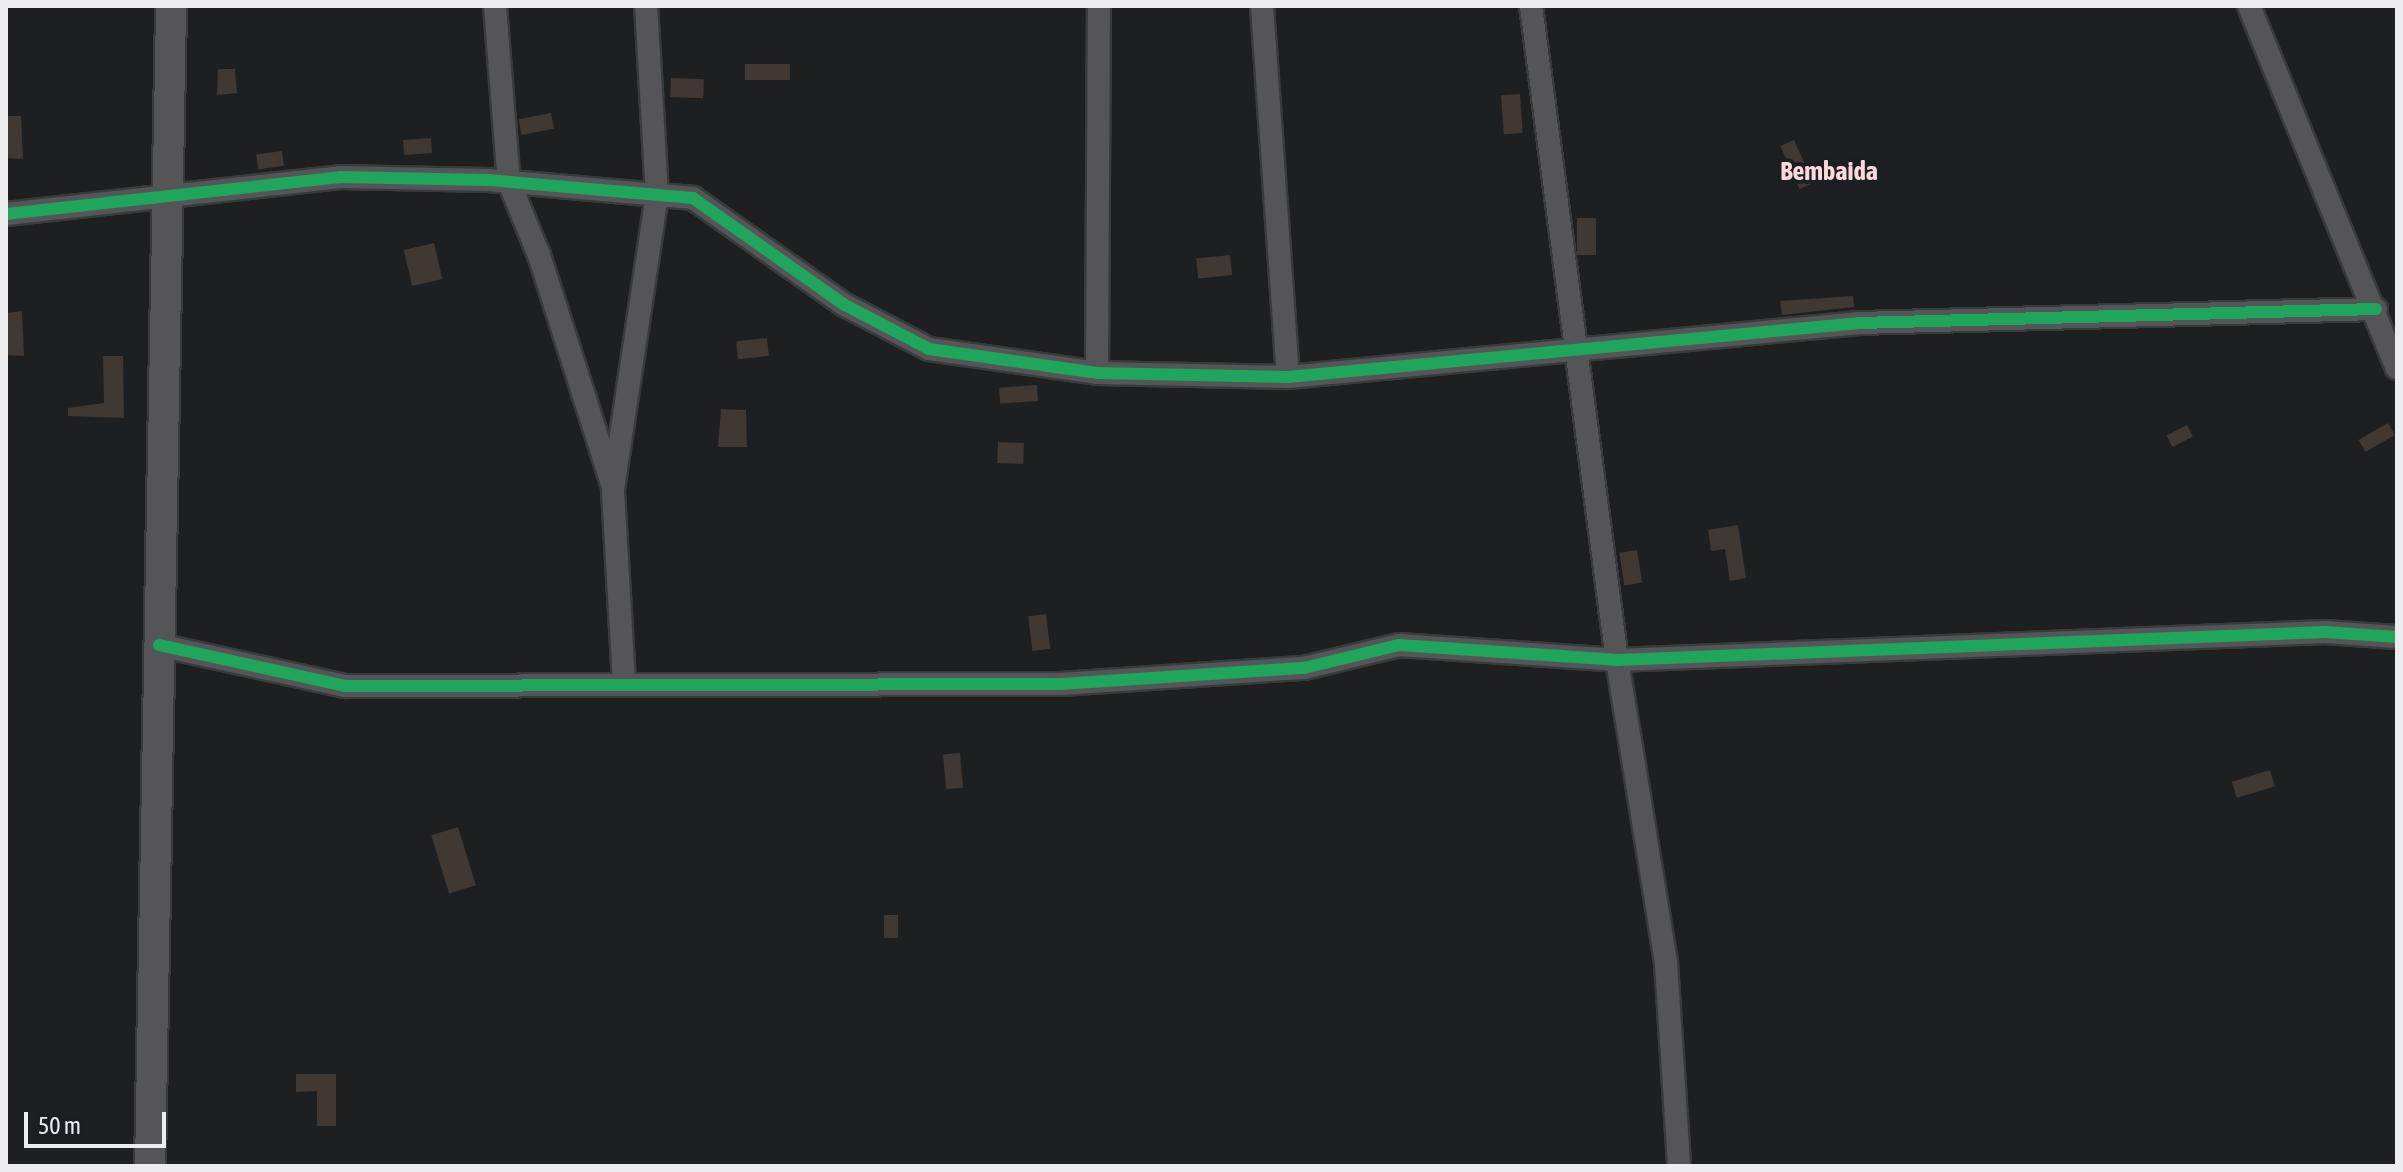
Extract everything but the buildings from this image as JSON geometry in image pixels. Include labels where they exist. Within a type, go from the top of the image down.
[{"type":"street","points":[[150,1166],[171,6]]},
{"type":"street","points":[[495,6],[509,182],[539,255],[613,489]]},
{"type":"street","points":[[624,682],[613,489],[657,195],[646,6]]},
{"type":"street","points":[[1097,373],[1099,6]]},
{"type":"street","points":[[1262,6],[1288,377]]},
{"type":"street","points":[[1531,6],[1579,349],[1617,660],[1666,963],[1679,1166]]},
{"type":"street","points":[[2249,6],[2376,309],[2397,368]]},
{"type":"street","points":[[6,214],[167,200],[340,177],[509,182],[693,198],[843,304],[929,349],[1097,373],[1288,377],[1859,323],[2376,309]]},
{"type":"street","points":[[159,645],[345,686],[624,682],[1061,684],[1304,668],[1399,645],[1617,660],[2325,632],[2397,637]]},
{"type":"cycle path","points":[[6,214],[340,177],[488,180],[693,198],[843,304],[929,349],[1097,373],[1288,377],[1859,323],[2376,309]]},
{"type":"cycle path","points":[[159,645],[345,686],[1061,684],[1304,668],[1399,645],[1617,660],[2325,632],[2397,637]]},
{"type":"district","name":"Bembaida","points":[[1829,172]]}]
